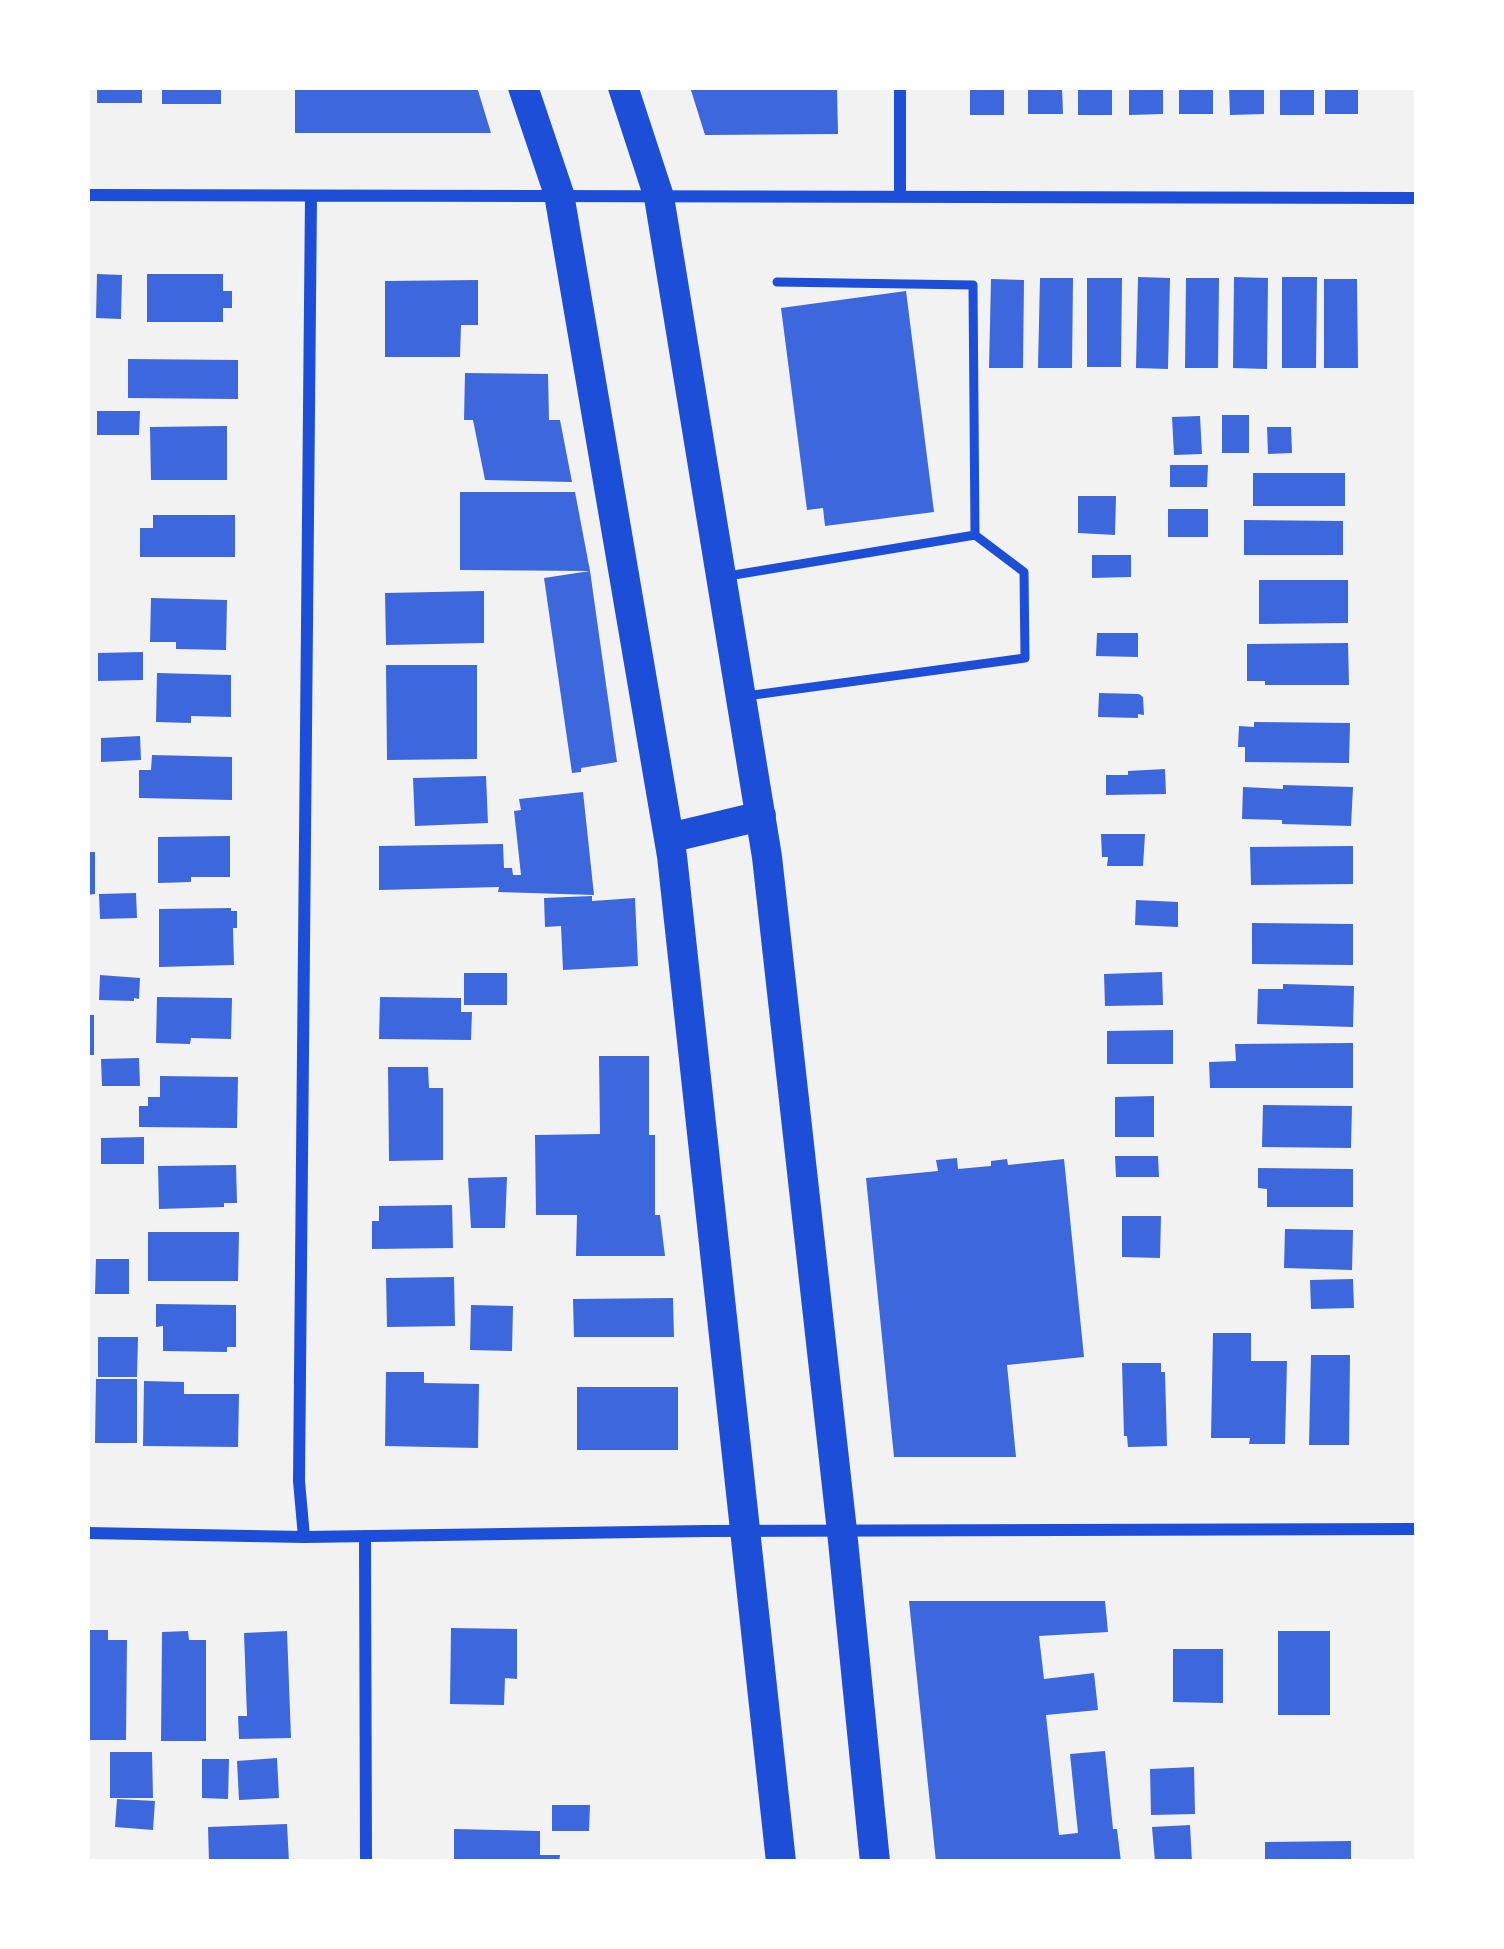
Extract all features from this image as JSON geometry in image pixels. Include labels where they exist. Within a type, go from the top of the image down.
[{"type":"main road","points":[[524,87],[560,194],[668,838],[781,1862]]},
{"type":"main road","points":[[622,87],[659,197],[760,816],[842,1531],[874,1862]]},
{"type":"main road","points":[[668,838],[760,816]]},
{"type":"street","points":[[900,87],[900,195]]},
{"type":"street","points":[[87,195],[1417,198]]},
{"type":"street","points":[[304,1538],[299,1480],[311,196]]},
{"type":"street","points":[[87,1534],[304,1538],[1417,1528]]},
{"type":"street","points":[[365,1535],[366,1862]]},
{"type":"lane","points":[[777,282],[973,285],[975,535]]},
{"type":"lane","points":[[722,577],[975,535],[1024,572],[1025,658],[741,696]]},
{"type":"building","points":[[97,87],[142,87],[142,103],[97,103]]},
{"type":"building","points":[[162,87],[221,87],[221,104],[162,104]]},
{"type":"building","points":[[295,87],[477,87],[491,133],[295,133]]},
{"type":"building","points":[[690,87],[837,87],[838,134],[705,135]]},
{"type":"building","points":[[970,87],[1004,87],[1004,115],[970,115]]},
{"type":"building","points":[[1028,87],[1062,87],[1063,114],[1028,114]]},
{"type":"building","points":[[1078,87],[1112,87],[1112,115],[1078,115]]},
{"type":"building","points":[[1129,87],[1163,87],[1163,114],[1129,115]]},
{"type":"building","points":[[1179,87],[1213,87],[1213,114],[1179,114]]},
{"type":"building","points":[[1229,87],[1264,87],[1264,114],[1230,115]]},
{"type":"building","points":[[1280,87],[1314,87],[1314,115],[1280,115]]},
{"type":"building","points":[[1325,87],[1358,87],[1358,114],[1325,114]]},
{"type":"building","points":[[97,274],[122,275],[121,319],[96,318]]},
{"type":"building","points":[[147,274],[223,274],[223,291],[232,291],[232,308],[223,308],[223,322],[147,322]]},
{"type":"building","points":[[1138,277],[1170,278],[1168,369],[1136,368]]},
{"type":"building","points":[[1234,277],[1268,278],[1267,369],[1233,368]]},
{"type":"building","points":[[1282,277],[1317,277],[1316,368],[1282,368]]},
{"type":"building","points":[[1040,278],[1073,278],[1072,368],[1038,368]]},
{"type":"building","points":[[1087,278],[1122,278],[1121,367],[1087,367]]},
{"type":"building","points":[[1186,278],[1219,278],[1218,368],[1185,368]]},
{"type":"building","points":[[991,279],[1024,280],[1023,368],[989,368]]},
{"type":"building","points":[[1324,279],[1357,279],[1358,368],[1324,368]]},
{"type":"building","points":[[478,280],[478,325],[461,325],[460,357],[385,357],[385,281]]},
{"type":"building","points":[[906,291],[934,512],[825,526],[823,508],[807,510],[781,308]]},
{"type":"building","points":[[128,359],[238,360],[238,399],[128,398]]},
{"type":"building","points":[[465,373],[548,374],[549,420],[560,420],[572,482],[485,480],[473,420],[464,420]]},
{"type":"building","points":[[97,411],[140,411],[139,435],[97,435]]},
{"type":"building","points":[[1222,415],[1249,415],[1249,453],[1222,453]]},
{"type":"building","points":[[1200,416],[1202,454],[1174,455],[1172,417]]},
{"type":"building","points":[[227,426],[227,480],[151,480],[150,427]]},
{"type":"building","points":[[1267,427],[1291,427],[1292,453],[1268,454]]},
{"type":"building","points":[[1170,465],[1208,465],[1207,487],[1170,487]]},
{"type":"building","points":[[1253,473],[1345,473],[1345,506],[1253,506]]},
{"type":"building","points":[[460,492],[575,492],[590,571],[460,570]]},
{"type":"building","points":[[1078,496],[1116,496],[1115,535],[1078,533]]},
{"type":"building","points":[[1168,509],[1208,509],[1208,537],[1168,537]]},
{"type":"building","points":[[153,515],[235,515],[235,557],[140,557],[140,528],[153,528]]},
{"type":"building","points":[[1244,520],[1343,521],[1343,555],[1244,555]]},
{"type":"building","points":[[1092,555],[1131,555],[1131,577],[1092,578]]},
{"type":"building","points":[[590,571],[617,762],[572,773],[544,578]]},
{"type":"building","points":[[1259,580],[1348,580],[1348,623],[1259,624]]},
{"type":"building","points":[[484,591],[484,643],[386,645],[385,593]]},
{"type":"building","points":[[151,598],[227,600],[226,650],[176,649],[176,642],[150,642]]},
{"type":"building","points":[[1097,633],[1138,633],[1138,657],[1096,656]]},
{"type":"building","points":[[1348,643],[1349,685],[1247,681],[1247,644]]},
{"type":"building","points":[[143,652],[143,680],[98,681],[98,653]]},
{"type":"building","points":[[386,665],[477,665],[477,759],[387,760]]},
{"type":"building","points":[[157,673],[231,675],[231,717],[191,716],[191,723],[156,722]]},
{"type":"building","points":[[1099,693],[1139,694],[1144,715],[1098,717]]},
{"type":"building","points":[[1254,722],[1350,723],[1349,763],[1245,762],[1245,747],[1238,747],[1239,726],[1254,727]]},
{"type":"building","points":[[140,736],[141,760],[101,762],[101,738]]},
{"type":"building","points":[[152,755],[232,757],[232,800],[139,798],[139,770],[151,770]]},
{"type":"building","points":[[1165,769],[1166,794],[1106,795],[1106,775]]},
{"type":"building","points":[[486,776],[488,823],[415,826],[413,778]]},
{"type":"building","points":[[1283,785],[1353,787],[1351,826],[1242,819],[1243,787],[1283,789]]},
{"type":"building","points":[[583,792],[594,895],[498,892],[499,887],[379,890],[379,846],[503,844],[504,868],[521,875],[514,811],[521,810],[519,799]]},
{"type":"building","points":[[1101,834],[1145,834],[1143,866],[1107,866]]},
{"type":"building","points":[[230,836],[230,877],[158,883],[158,837]]},
{"type":"building","points":[[1353,846],[1353,884],[1251,885],[1250,847]]},
{"type":"building","points":[[87,852],[95,852],[95,894],[87,895]]},
{"type":"building","points":[[136,893],[137,918],[100,919],[99,894]]},
{"type":"building","points":[[592,896],[592,901],[635,898],[638,966],[563,970],[561,926],[545,927],[544,898]]},
{"type":"building","points":[[1136,900],[1178,902],[1178,927],[1135,925]]},
{"type":"building","points":[[159,909],[237,911],[234,965],[159,967]]},
{"type":"building","points":[[1252,923],[1353,924],[1353,965],[1252,964]]},
{"type":"building","points":[[1162,972],[1163,1005],[1105,1006],[1104,974]]},
{"type":"building","points":[[464,973],[507,973],[507,1005],[464,1005]]},
{"type":"building","points":[[100,975],[140,978],[139,999],[99,1000]]},
{"type":"building","points":[[1283,984],[1354,986],[1353,1027],[1257,1024],[1258,989],[1283,989]]},
{"type":"building","points":[[157,997],[232,998],[231,1039],[156,1043]]},
{"type":"building","points":[[380,997],[461,998],[461,1012],[472,1012],[471,1040],[379,1039]]},
{"type":"building","points":[[87,1015],[94,1015],[94,1055],[87,1055]]},
{"type":"building","points":[[1173,1030],[1173,1064],[1107,1064],[1107,1031]]},
{"type":"building","points":[[1353,1043],[1353,1088],[1210,1088],[1209,1062],[1236,1061],[1235,1044]]},
{"type":"building","points":[[599,1056],[649,1056],[655,1215],[660,1215],[665,1256],[576,1256],[577,1215],[536,1215],[535,1135],[600,1134]]},
{"type":"building","points":[[139,1058],[140,1086],[102,1086],[101,1059]]},
{"type":"building","points":[[388,1067],[428,1067],[429,1088],[443,1088],[443,1160],[389,1161]]},
{"type":"building","points":[[160,1076],[238,1077],[237,1128],[139,1127],[139,1106],[148,1106],[148,1097],[160,1097]]},
{"type":"building","points":[[1154,1096],[1154,1137],[1115,1137],[1115,1097]]},
{"type":"building","points":[[1263,1105],[1352,1106],[1351,1148],[1262,1147]]},
{"type":"building","points":[[144,1137],[144,1164],[101,1164],[101,1138]]},
{"type":"building","points":[[1115,1156],[1158,1156],[1159,1177],[1116,1177]]},
{"type":"building","points":[[957,1158],[958,1169],[991,1166],[991,1161],[1007,1159],[1008,1165],[1064,1159],[1084,1357],[1007,1365],[1016,1457],[894,1457],[866,1178],[938,1171],[936,1160]]},
{"type":"building","points":[[236,1165],[237,1203],[159,1209],[158,1166]]},
{"type":"building","points":[[1258,1168],[1353,1169],[1353,1207],[1267,1207],[1267,1189],[1258,1188]]},
{"type":"building","points":[[507,1177],[505,1228],[471,1228],[468,1178]]},
{"type":"building","points":[[452,1205],[453,1248],[372,1249],[372,1221],[379,1221],[379,1206]]},
{"type":"building","points":[[1122,1216],[1161,1216],[1160,1258],[1122,1257]]},
{"type":"building","points":[[1285,1229],[1353,1230],[1352,1270],[1284,1268]]},
{"type":"building","points":[[148,1232],[239,1232],[238,1281],[148,1281]]},
{"type":"building","points":[[96,1259],[129,1259],[129,1294],[95,1294]]},
{"type":"building","points":[[454,1277],[455,1326],[387,1327],[386,1278]]},
{"type":"building","points":[[1353,1279],[1354,1308],[1311,1309],[1310,1280]]},
{"type":"building","points":[[673,1298],[674,1337],[574,1337],[573,1299]]},
{"type":"building","points":[[156,1304],[236,1305],[236,1347],[227,1347],[227,1352],[163,1351],[163,1326],[156,1327]]},
{"type":"building","points":[[471,1305],[513,1306],[512,1351],[470,1350]]},
{"type":"building","points":[[1213,1333],[1251,1333],[1251,1361],[1287,1361],[1285,1444],[1211,1438]]},
{"type":"building","points":[[98,1337],[138,1337],[137,1377],[98,1377]]},
{"type":"building","points":[[1311,1355],[1350,1355],[1349,1445],[1309,1445]]},
{"type":"building","points":[[1122,1363],[1161,1363],[1167,1446],[1128,1447]]},
{"type":"building","points":[[386,1372],[424,1372],[424,1383],[479,1384],[478,1448],[385,1446]]},
{"type":"building","points":[[96,1379],[137,1379],[137,1443],[95,1443]]},
{"type":"building","points":[[144,1381],[184,1382],[184,1394],[239,1394],[238,1447],[143,1446]]},
{"type":"building","points":[[577,1387],[678,1387],[678,1450],[577,1450]]},
{"type":"building","points":[[909,1601],[1105,1601],[1108,1632],[1039,1636],[1044,1679],[1094,1673],[1098,1710],[1046,1715],[1059,1835],[1078,1833],[1070,1754],[1105,1751],[1121,1862],[936,1862]]},
{"type":"building","points":[[451,1628],[517,1629],[517,1679],[505,1678],[504,1705],[450,1704]]},
{"type":"building","points":[[87,1630],[108,1630],[108,1640],[127,1640],[126,1740],[87,1740]]},
{"type":"building","points":[[188,1631],[189,1640],[206,1640],[206,1741],[161,1741],[162,1632]]},
{"type":"building","points":[[287,1631],[291,1738],[239,1739],[238,1716],[247,1716],[244,1633]]},
{"type":"building","points":[[1278,1631],[1330,1631],[1330,1715],[1278,1715]]},
{"type":"building","points":[[1173,1649],[1223,1649],[1223,1703],[1173,1702]]},
{"type":"building","points":[[110,1752],[152,1752],[153,1798],[110,1798]]},
{"type":"building","points":[[277,1758],[279,1798],[239,1800],[237,1761]]},
{"type":"building","points":[[202,1759],[229,1759],[228,1799],[202,1798]]},
{"type":"building","points":[[1194,1767],[1195,1814],[1151,1815],[1150,1769]]},
{"type":"building","points":[[117,1799],[155,1801],[153,1830],[115,1827]]},
{"type":"building","points":[[552,1805],[590,1805],[589,1831],[552,1831]]},
{"type":"building","points":[[287,1824],[289,1862],[209,1862],[208,1827]]},
{"type":"building","points":[[1190,1825],[1192,1862],[1155,1862],[1152,1827]]},
{"type":"building","points":[[454,1829],[540,1831],[540,1855],[560,1855],[559,1862],[454,1862]]},
{"type":"building","points":[[1351,1841],[1351,1862],[1265,1862],[1265,1842]]}]
